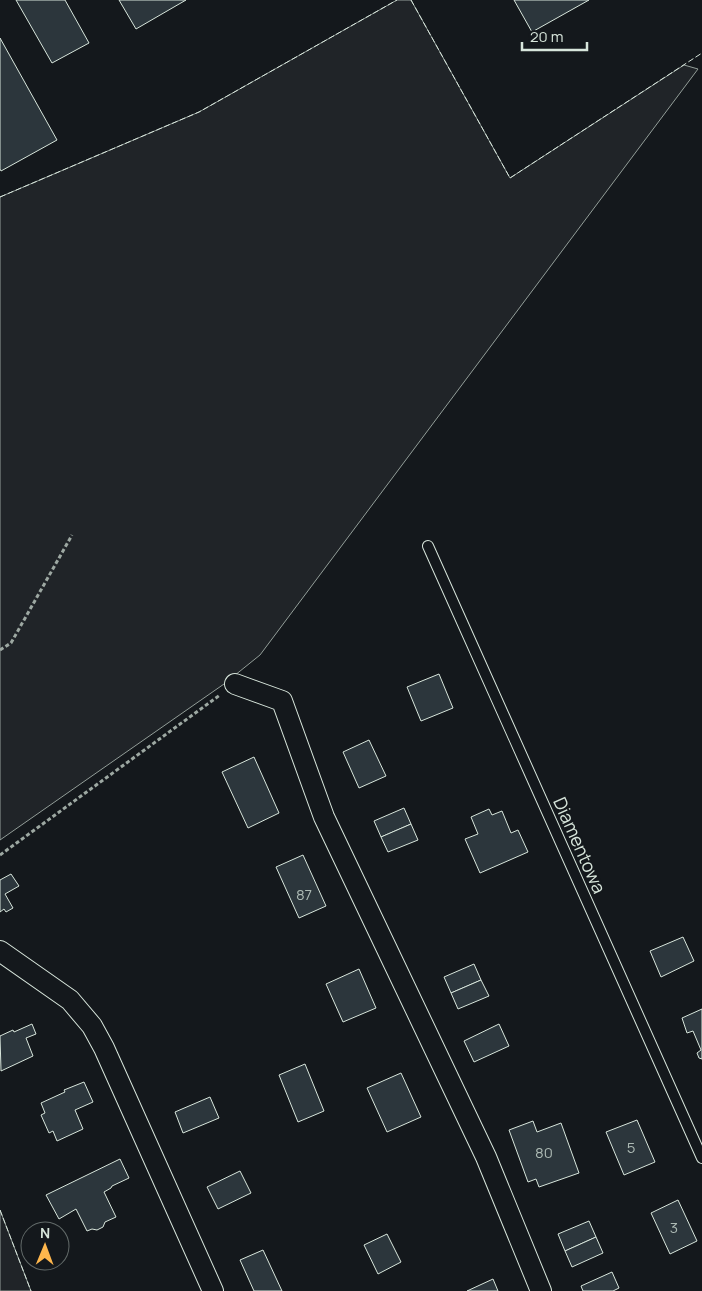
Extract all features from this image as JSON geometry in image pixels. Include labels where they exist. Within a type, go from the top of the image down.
[{"type":"street","points":[[235,684],[282,701],[324,817],[486,1157],[541,1291]]},
{"type":"street","points":[[0,951],[70,1000],[92,1026],[104,1048],[213,1291]]},
{"type":"lane","name":"Diamentowa","points":[[428,546],[702,1158]]},
{"type":"path","points":[[0,650],[11,643],[72,535]]},
{"type":"path","points":[[0,855],[235,684]]},
{"type":"shaded area","points":[[397,0],[411,0],[510,178],[684,65],[698,69],[260,655],[224,684],[0,840],[0,197],[199,112]]},
{"type":"shaded area","points":[[0,1210],[20,1262],[20,1271],[23,1271],[31,1291],[0,1291]]},
{"type":"building","points":[[16,0],[65,0],[89,43],[52,63]]},
{"type":"building","points":[[119,0],[186,0],[136,29]]},
{"type":"building","points":[[514,0],[589,0],[532,32]]},
{"type":"building","points":[[0,38],[57,140],[1,171],[0,169]]},
{"type":"building","points":[[439,674],[453,708],[421,721],[407,687]]},
{"type":"building","points":[[369,740],[386,776],[359,788],[343,752]]},
{"type":"building","points":[[254,757],[279,813],[248,828],[222,772]]},
{"type":"building","points":[[404,808],[411,824],[381,837],[374,821]]},
{"type":"building","points":[[489,809],[492,815],[502,811],[511,833],[518,830],[528,852],[480,873],[465,839],[478,834],[471,817]]},
{"type":"building","points":[[411,824],[418,840],[388,852],[381,837]]},
{"type":"building","points":[[303,855],[326,906],[299,918],[276,867]]},
{"type":"building","points":[[11,874],[19,886],[5,894],[13,908],[6,912],[4,909],[0,912],[0,880]]},
{"type":"building","points":[[683,937],[694,961],[661,977],[650,951]]},
{"type":"building","points":[[474,964],[481,980],[451,993],[444,977]]},
{"type":"building","points":[[359,969],[376,1008],[343,1022],[326,984]]},
{"type":"building","points":[[481,980],[489,996],[458,1009],[451,993]]},
{"type":"building","points":[[702,1009],[702,1059],[699,1058],[697,1053],[701,1050],[693,1031],[687,1033],[682,1018]]},
{"type":"building","points":[[32,1024],[36,1034],[26,1038],[33,1056],[1,1071],[0,1036]]},
{"type":"building","points":[[499,1024],[509,1046],[474,1062],[464,1041]]},
{"type":"building","points":[[305,1064],[324,1111],[298,1122],[279,1075]]},
{"type":"building","points":[[401,1073],[421,1117],[387,1132],[367,1088]]},
{"type":"building","points":[[84,1082],[93,1102],[75,1110],[83,1129],[57,1141],[53,1131],[49,1133],[41,1115],[45,1113],[41,1103],[65,1092],[64,1090]]},
{"type":"building","points":[[210,1097],[219,1118],[183,1133],[175,1112]]},
{"type":"building","points":[[637,1120],[655,1162],[624,1175],[606,1132]]},
{"type":"building","points":[[533,1121],[537,1132],[561,1123],[579,1173],[539,1187],[536,1179],[528,1182],[509,1130]]},
{"type":"building","points":[[120,1159],[129,1178],[104,1192],[116,1217],[105,1222],[103,1227],[97,1230],[87,1231],[76,1209],[59,1219],[46,1195]]},
{"type":"building","points":[[240,1171],[251,1193],[218,1209],[207,1187]]},
{"type":"building","points":[[678,1200],[697,1241],[670,1254],[651,1213]]},
{"type":"building","points":[[589,1221],[596,1237],[565,1251],[558,1234]]},
{"type":"building","points":[[387,1234],[401,1262],[378,1274],[364,1245]]},
{"type":"building","points":[[596,1237],[603,1253],[572,1267],[565,1251]]},
{"type":"building","points":[[263,1250],[282,1291],[254,1291],[240,1260]]},
{"type":"building","points":[[612,1272],[619,1288],[613,1291],[583,1291],[581,1286]]},
{"type":"building","points":[[493,1279],[498,1291],[467,1291]]},
{"type":"fence","points":[[0,197],[199,112],[397,0]]},
{"type":"fence","points":[[411,0],[510,178],[702,53]]},
{"type":"fence","points":[[0,1210],[31,1291]]}]
